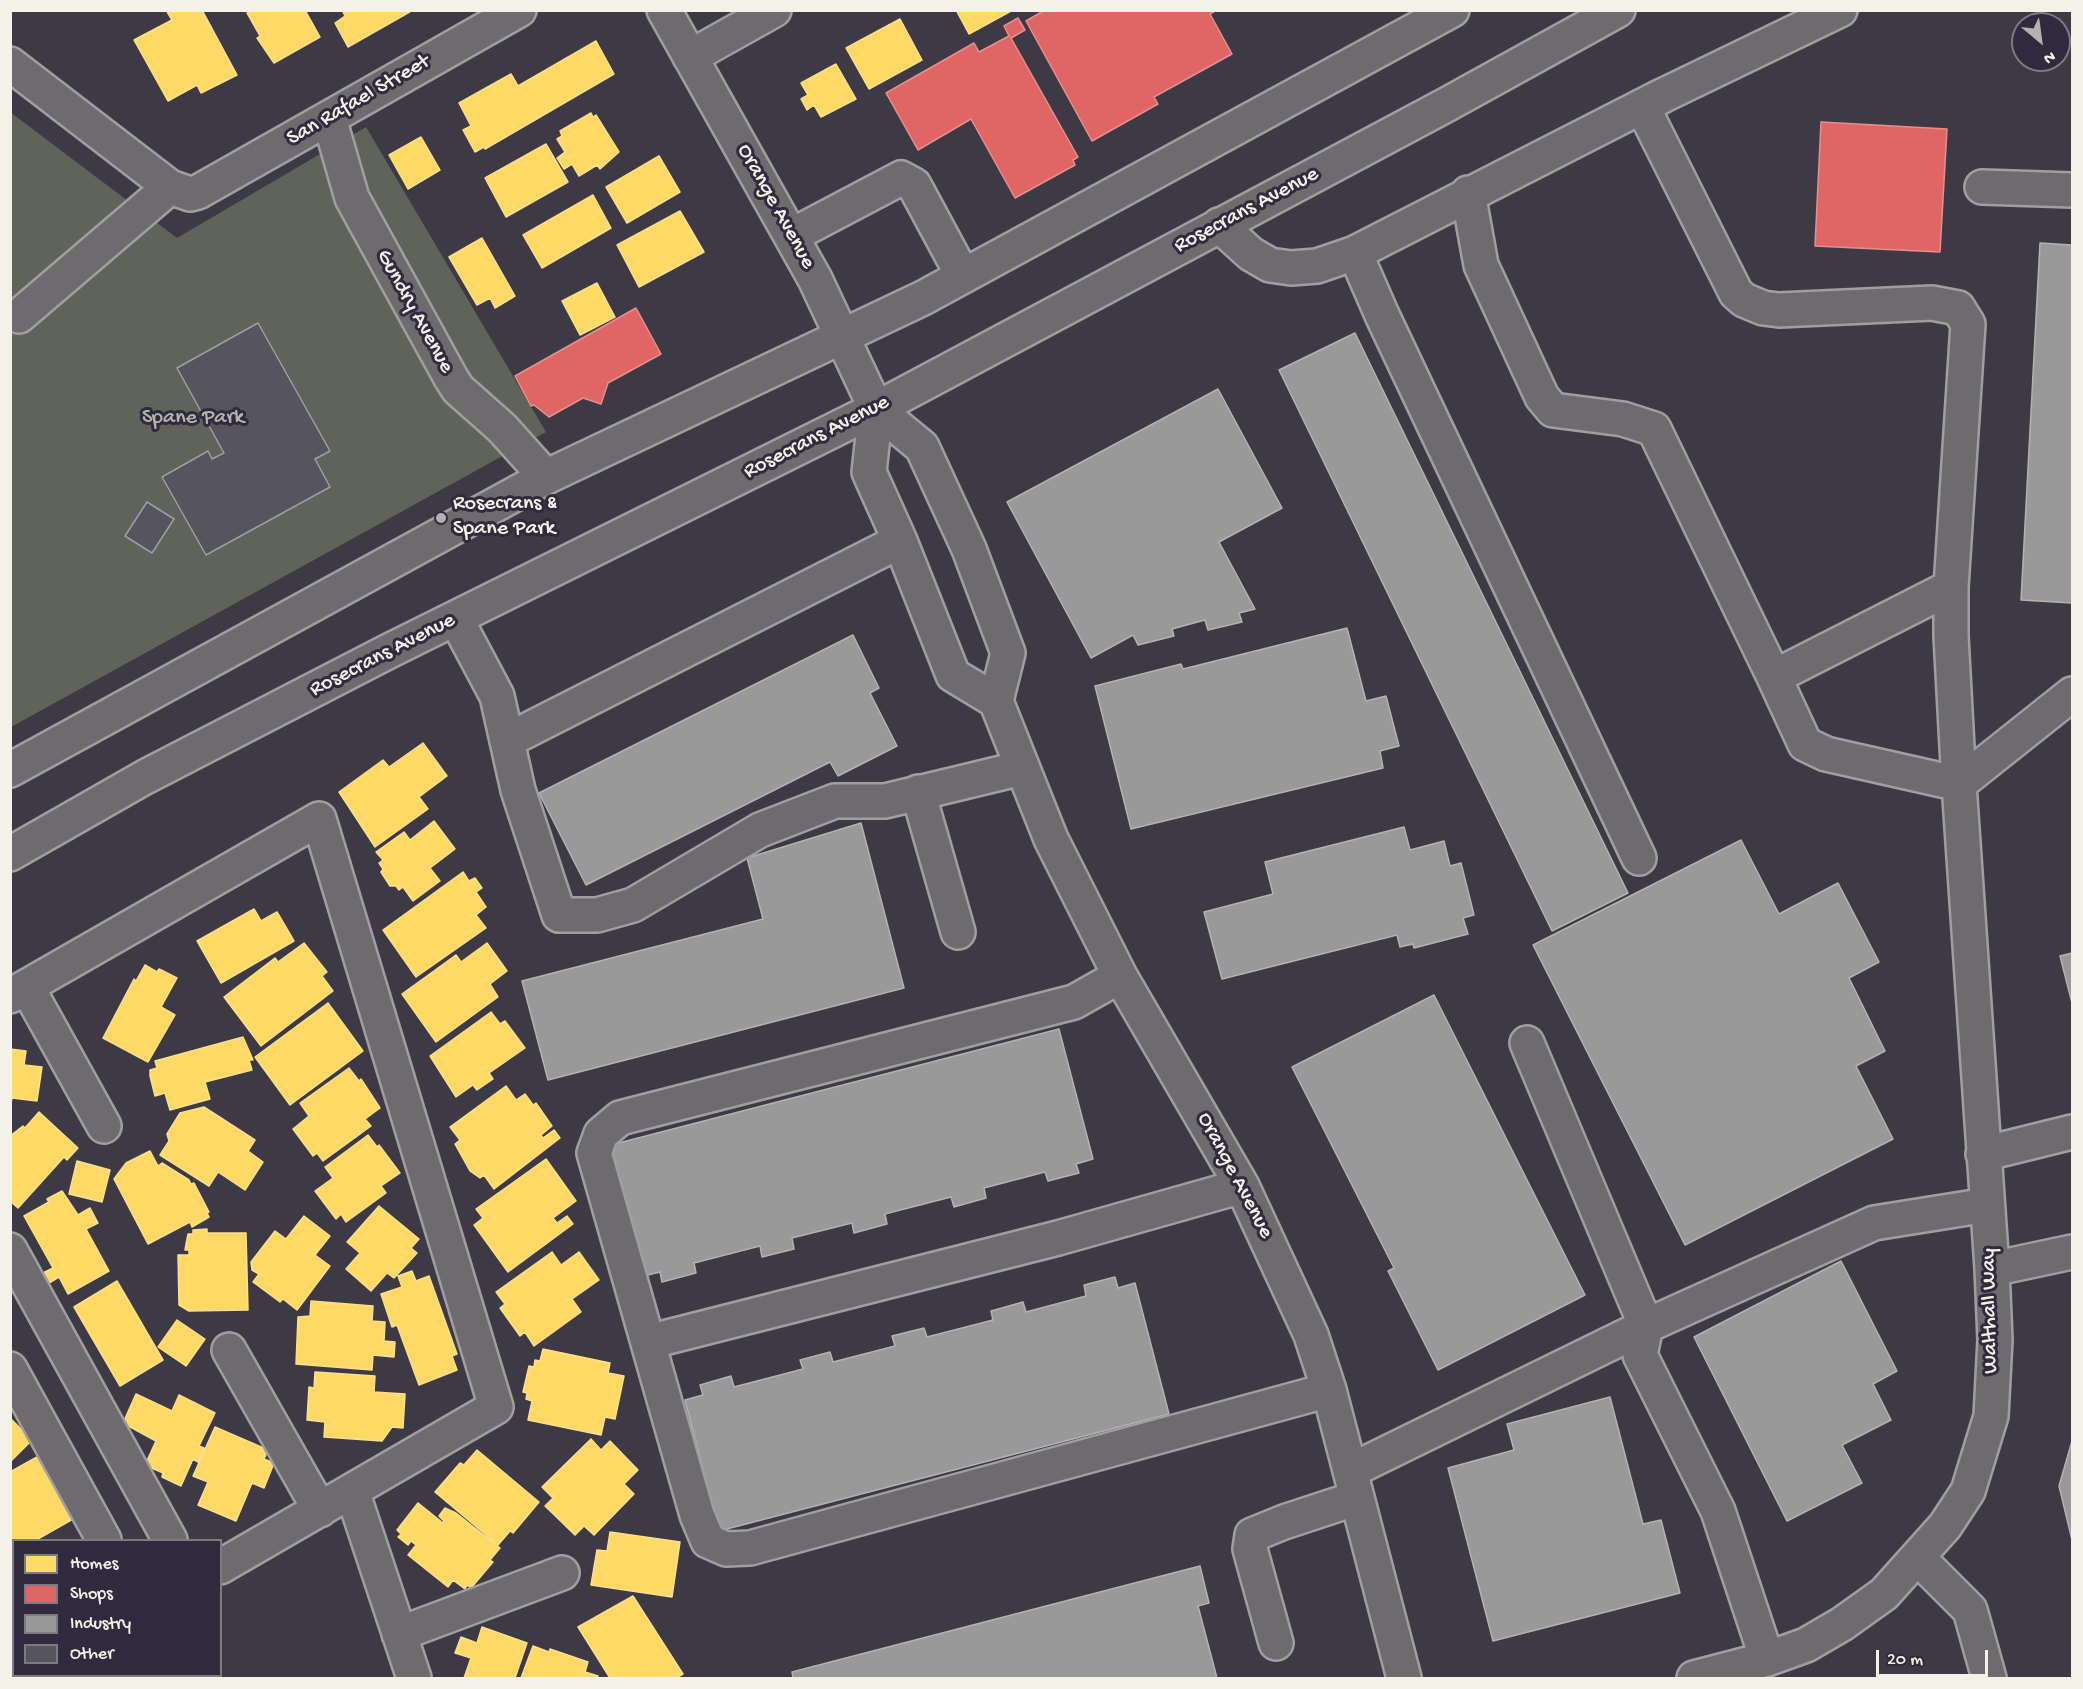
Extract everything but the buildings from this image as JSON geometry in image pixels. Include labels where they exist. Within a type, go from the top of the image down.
[{"type":"street","name":"San Rafael Street","points":[[20,316],[184,190],[329,118],[519,10]]},
{"type":"street","name":"Orange Avenue","points":[[664,10],[791,236],[844,338],[876,410],[922,447],[969,549],[1008,653],[996,701],[1063,865],[1120,976],[1242,1186],[1298,1302],[1329,1390],[1404,1678]]},
{"type":"street","points":[[690,57],[774,10]]},
{"type":"street","points":[[10,770],[546,477],[844,338],[963,276],[1452,10]]},
{"type":"street","name":"Rosecrans Avenue","points":[[10,854],[146,777],[456,619],[876,410],[1618,10]]},
{"type":"street","points":[[1219,225],[1251,254],[1270,265],[1291,268],[1317,266],[1355,253],[1468,193],[1840,10]]},
{"type":"street","points":[[10,64],[184,190]]},
{"type":"street","name":"Walthall Way","points":[[1642,106],[1736,293],[1744,300],[1763,308],[1779,310],[1932,303],[1958,308],[1968,324],[1951,586],[1951,636],[1992,1269],[1995,1340],[1992,1405],[1981,1455],[1968,1491],[1945,1526],[1884,1594],[1842,1624],[1806,1645],[1767,1659],[1694,1678]]},
{"type":"street","name":"Gundry Avenue","points":[[329,118],[352,198],[451,378],[458,389],[502,428],[546,477]]},
{"type":"street","points":[[791,236],[901,178],[914,185],[963,276]]},
{"type":"street","points":[[1982,187],[2073,190]]},
{"type":"street","points":[[1468,193],[1481,265],[1542,397],[1553,410],[1623,419],[1654,429],[1805,744],[1826,754],[1959,784],[2073,694]]},
{"type":"street","points":[[1355,253],[1387,326],[1639,858]]},
{"type":"street","points":[[876,410],[868,472],[900,541],[953,675],[996,701]]},
{"type":"street","points":[[508,740],[900,541]]},
{"type":"street","points":[[1774,677],[1951,586]]},
{"type":"street","points":[[456,619],[497,696],[518,790],[559,915],[571,917],[597,915],[633,905],[760,830],[816,807],[835,801],[885,801],[1022,768]]},
{"type":"street","points":[[918,792],[958,932]]},
{"type":"street","points":[[104,1126],[19,991],[319,819],[496,1407],[222,1566]]},
{"type":"street","points":[[1120,976],[1074,1002],[620,1118],[601,1134],[594,1153],[697,1515],[708,1540],[726,1549],[750,1548],[1329,1390]]},
{"type":"street","points":[[1527,1042],[1646,1326],[1640,1355],[1718,1511],[1767,1659]]},
{"type":"street","points":[[1983,1154],[2073,1132]]},
{"type":"street","points":[[648,1342],[1058,1238],[1242,1186]]},
{"type":"street","points":[[1276,1643],[1250,1549],[1252,1535],[1353,1484],[1646,1326],[1874,1223],[1987,1205]]},
{"type":"street","points":[[10,1250],[169,1539]]},
{"type":"street","points":[[1992,1269],[2073,1252]]},
{"type":"street","points":[[230,1350],[320,1510]]},
{"type":"street","points":[[10,1369],[103,1539]]},
{"type":"street","points":[[352,1491],[414,1678]]},
{"type":"street","points":[[1918,1558],[1970,1610],[1989,1678]]},
{"type":"street","points":[[399,1634],[562,1573]]},
{"type":"green space","name":"Spane Park","points":[[10,112],[177,238],[366,127],[546,432],[11,727]]},
{"type":"place","name":"Rosecrans & Spane Park","points":[[441,518]]}]
